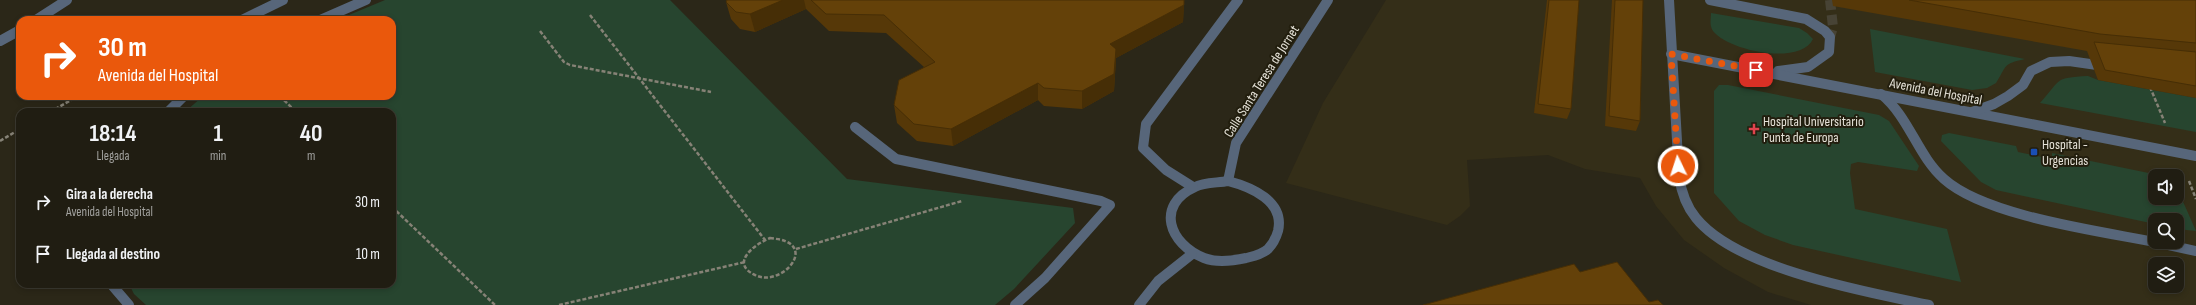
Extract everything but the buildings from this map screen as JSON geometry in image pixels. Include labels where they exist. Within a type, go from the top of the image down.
[{"type":"street","points":[[42,16],[67,0]]},
{"type":"street","points":[[250,16],[283,0]]},
{"type":"street","points":[[329,16],[366,0]]},
{"type":"street","points":[[1193,186],[1166,170],[1143,148],[1146,124],[1238,0]]},
{"type":"street","name":"Calle Santa Teresa de Jornet","points":[[1228,181],[1236,143],[1328,0]]},
{"type":"street","points":[[1669,0],[1678,166],[1683,194],[1694,216],[1714,235],[1746,254],[1785,270],[1829,282],[1929,305]]},
{"type":"street","points":[[1710,0],[1806,19],[1825,31],[1830,38],[1831,45],[1829,52],[1808,67],[1770,72]]},
{"type":"street","points":[[0,41],[16,33]]},
{"type":"street","name":"Avenida del Hospital","points":[[1671,54],[1770,72],[2196,156]]},
{"type":"street","points":[[1972,112],[1994,104],[2008,96],[2023,85],[2031,71],[2050,62],[2069,61],[2114,67]]},
{"type":"street","points":[[1881,94],[1898,110],[1925,156],[1945,180],[1967,194],[1992,205],[2019,213],[2148,241]]},
{"type":"street","points":[[172,108],[180,100]]},
{"type":"street","points":[[855,127],[896,159],[1101,201],[1110,205],[1045,278],[1016,305]]},
{"type":"street","points":[[1228,181],[1245,185],[1260,193],[1272,204],[1279,217],[1279,230],[1274,243],[1262,254],[1247,260],[1228,263],[1210,261],[1192,254],[1180,244],[1172,232],[1168,218],[1172,205],[1180,194],[1193,186],[1209,182],[1228,181]]},
{"type":"street","points":[[2184,248],[2196,251]]},
{"type":"street","points":[[1139,305],[1158,281],[1192,254]]},
{"type":"street","points":[[114,288],[129,305]]},
{"type":"path","points":[[590,15],[765,240]]},
{"type":"path","points":[[540,31],[564,62],[570,66],[711,92]]},
{"type":"path","points":[[57,108],[71,100]]},
{"type":"path","points":[[284,100],[292,108]]},
{"type":"path","points":[[0,140],[16,131]]},
{"type":"path","points":[[796,249],[968,200]]},
{"type":"path","points":[[396,211],[495,305]]},
{"type":"path","points":[[781,239],[791,242],[796,249],[796,258],[791,267],[782,274],[771,277],[759,277],[750,273],[744,266],[744,257],[750,248],[765,240],[781,239]]},
{"type":"path","points":[[559,305],[745,262]]},
{"type":"shaded area","name":"Hospital Universitario Punta de Europa","points":[[1386,0],[2196,0],[2196,305],[1811,305],[1768,292],[1724,268],[1684,240],[1656,206],[1640,178],[1585,169],[1548,155],[1467,160],[1470,206],[1460,216],[1447,225],[1286,183],[1323,103]]},
{"type":"green space","points":[[385,0],[670,0],[847,179],[1073,208],[1075,223],[1014,289],[995,305],[146,305],[134,294],[131,288],[396,288],[396,108],[190,108],[198,100],[396,100],[396,16],[347,16]]},
{"type":"green space","points":[[1711,13],[1799,28],[1813,39],[1806,47],[1794,52],[1780,54],[1764,53],[1748,49],[1721,38],[1713,31],[1711,24]]},
{"type":"green space","points":[[1870,29],[2025,59],[2012,62],[2006,66],[1996,83],[1987,88],[1972,90],[1875,72]]},
{"type":"green space","points":[[2088,76],[2098,80],[2196,98],[2196,132],[2040,103],[2059,81],[2063,79]]},
{"type":"green space","points":[[1719,85],[1728,85],[1879,115],[1889,121],[1919,166],[1917,171],[1858,162],[1851,164],[1850,173],[1855,209],[1947,229],[1961,282],[1793,245],[1765,235],[1739,221],[1714,193],[1714,91]]},
{"type":"green space","points":[[1949,133],[2016,146],[2018,152],[2052,159],[2052,153],[2148,173],[2148,205],[2184,204],[2196,231],[2184,230],[2184,213],[2148,213],[2148,223],[1996,190],[1981,182],[1941,141],[1942,135]]},
{"type":"tunnel","points":[[1830,0],[1833,27],[1830,37]]},
{"type":"place","name":"Hospital Universitario Punta de Europa","points":[[1754,129]]},
{"type":"place","name":"Hospital - Urgencias","points":[[2034,152]]},
{"type":"route","points":[[1678,166],[1671,54],[1756,70]]}]
